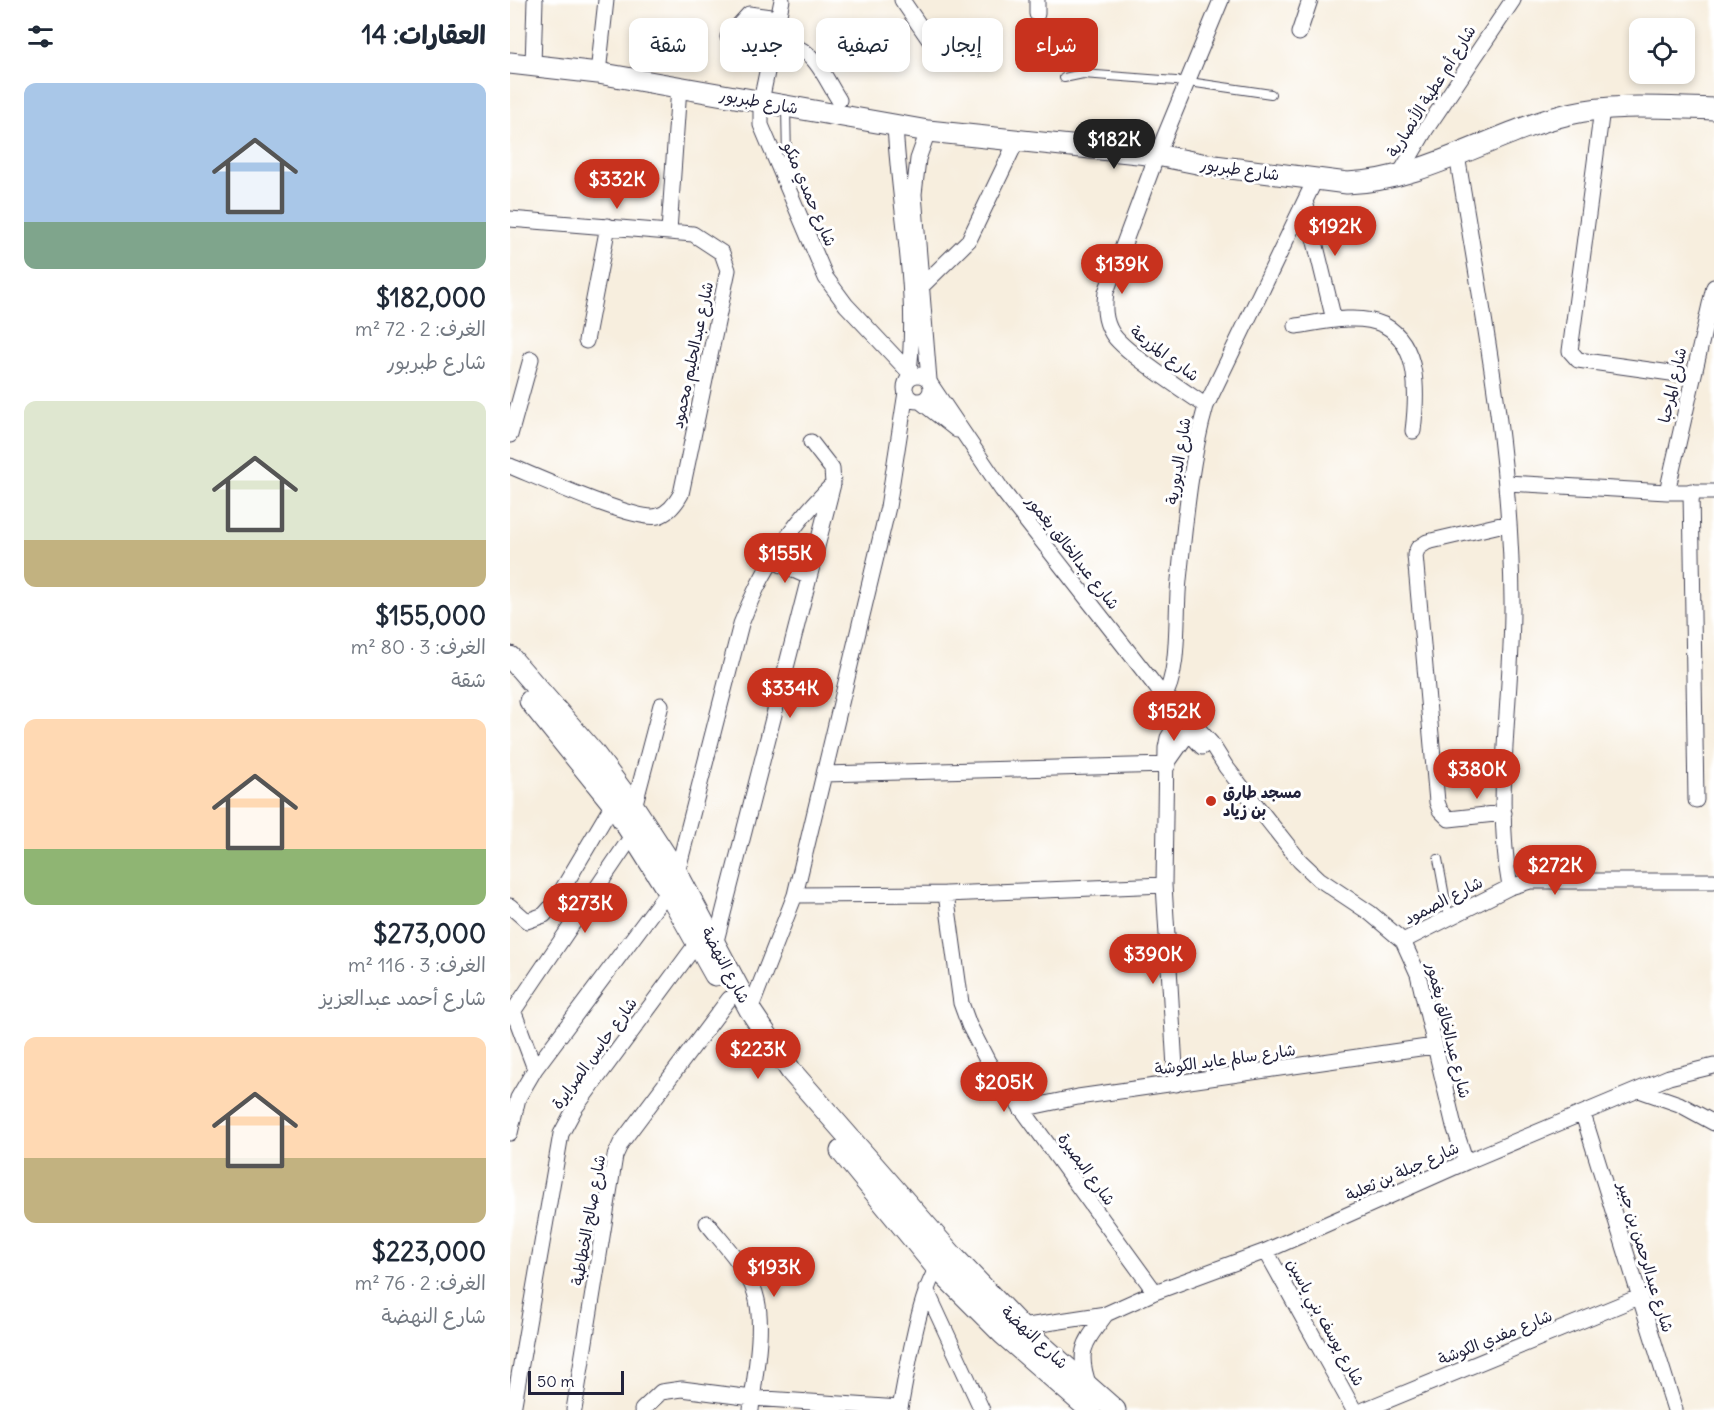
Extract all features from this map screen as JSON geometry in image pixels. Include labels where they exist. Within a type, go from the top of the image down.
[{"type":"street","points":[[533,66],[535,0]]},
{"type":"street","points":[[598,73],[606,0]]},
{"type":"street","name":"شارع حمدي منكو","points":[[778,18],[782,0]]},
{"type":"street","points":[[902,0],[922,29]]},
{"type":"street","name":"شارع المزرعة","points":[[1206,406],[1117,340],[1106,321],[1104,307],[1106,292],[1157,155],[1221,0]]},
{"type":"street","points":[[1299,33],[1310,0]]},
{"type":"street","name":"شارع أم عطية الأنصارية","points":[[1401,172],[1426,129],[1513,0]]},
{"type":"street","points":[[745,18],[749,14],[778,18]]},
{"type":"street","points":[[804,50],[811,55],[838,100]]},
{"type":"street","name":"شارع طبربور","points":[[510,63],[598,73],[928,131],[1157,155],[1315,180],[1367,182],[1457,155],[1568,114],[1602,108],[1714,109]]},
{"type":"street","name":"شارع حمدي منكو","points":[[767,72],[761,101],[761,125],[835,292],[912,389]]},
{"type":"street","points":[[669,231],[679,87]]},
{"type":"street","points":[[1602,108],[1570,351],[1578,360],[1692,376]]},
{"type":"street","points":[[895,125],[897,173],[913,327],[912,389]]},
{"type":"street","points":[[912,389],[928,398],[930,383],[920,288],[914,181],[918,159],[928,131]]},
{"type":"street","points":[[920,288],[969,240],[1017,140]]},
{"type":"street","points":[[1457,155],[1507,483],[1511,662],[1504,813],[1510,887]]},
{"type":"street","name":"شارع الدبورية","points":[[1162,694],[1172,670],[1179,581],[1194,464],[1206,406],[1315,180]]},
{"type":"street","points":[[1305,201],[1334,320]]},
{"type":"street","name":"شارع عبدالحليم محمود","points":[[510,219],[693,234],[716,248],[726,260],[728,270],[677,500],[658,517],[646,516],[596,501],[510,466]]},
{"type":"street","points":[[586,341],[608,226]]},
{"type":"street","name":"شارع المرحبا","points":[[1667,492],[1692,376],[1711,314],[1714,287]]},
{"type":"street","points":[[1296,326],[1334,320],[1383,325],[1395,334],[1407,351],[1415,380],[1417,396],[1413,431]]},
{"type":"street","points":[[510,435],[531,359]]},
{"type":"street","points":[[750,1010],[795,895],[888,507],[900,437],[912,389],[918,375],[930,383]]},
{"type":"street","name":"شارع عبدالخالق يغمور","points":[[930,383],[1002,490],[1162,694],[1226,767],[1300,861],[1319,879],[1370,913],[1403,941],[1419,974],[1434,1046],[1454,1126],[1466,1162]]},
{"type":"street","name":"شارع عبدالخالق يغمور","points":[[912,389],[964,436]]},
{"type":"street","points":[[706,944],[833,484],[832,469],[811,442]]},
{"type":"street","points":[[1507,483],[1667,492],[1714,492]]},
{"type":"street","points":[[510,1133],[518,1098],[535,1069],[672,882],[741,624],[760,581],[772,561],[800,520],[833,484]]},
{"type":"street","points":[[1690,491],[1696,800]]},
{"type":"street","points":[[1504,813],[1449,819],[1440,810],[1437,802],[1415,555],[1418,548],[1426,542],[1509,523]]},
{"type":"street","points":[[772,561],[809,577]]},
{"type":"street","name":"شارع النهضة","points":[[510,657],[593,752],[634,807],[706,944],[777,1052],[1003,1334],[1090,1410]]},
{"type":"street","name":"شارع النهضة","points":[[510,677],[613,804],[632,836],[672,882]]},
{"type":"street","points":[[634,807],[661,705]]},
{"type":"street","points":[[1176,1084],[1164,885],[1168,738],[1186,723]]},
{"type":"street","points":[[824,774],[1168,763]]},
{"type":"street","points":[[510,906],[527,921],[544,915],[553,905],[613,804]]},
{"type":"street","points":[[535,1069],[511,1013],[632,836]]},
{"type":"street","name":"شارع الصمود","points":[[1403,941],[1510,887],[1530,881],[1714,880]]},
{"type":"street","points":[[795,895],[946,894],[1164,885]]},
{"type":"street","name":"شارع البصيرة","points":[[946,894],[961,1003],[969,1025],[988,1062],[1155,1292]]},
{"type":"street","name":"شارع النهضة","points":[[706,944],[729,999],[768,1060],[944,1261],[1115,1410]]},
{"type":"street","name":"شارع حابس الصرايرة","points":[[513,1410],[561,1134],[575,1108],[706,944]]},
{"type":"street","name":"شارع صالح الخطاطبة","points":[[574,1410],[615,1156],[621,1143],[729,999]]},
{"type":"street","name":"شارع سالم عايد الكوشة","points":[[1021,1109],[1078,1097],[1434,1046]]},
{"type":"street","name":"شارع جبلة بن ثعلبة","points":[[1021,1327],[1106,1314],[1155,1292],[1266,1251],[1466,1162],[1639,1090],[1694,1069],[1714,1066]]},
{"type":"street","points":[[1639,1090],[1679,1104],[1714,1123]]},
{"type":"street","name":"شارع عبدالرحمن بن جبير","points":[[1583,1114],[1675,1410]]},
{"type":"street","points":[[707,1223],[748,1278],[757,1299],[758,1325],[752,1404]]},
{"type":"street","name":"شارع يوسف بني ياسين","points":[[1266,1251],[1354,1410]]},
{"type":"street","points":[[642,1410],[661,1392],[682,1389],[752,1404],[900,1409],[926,1289],[944,1261]]},
{"type":"street","points":[[926,1289],[982,1410]]},
{"type":"street","name":"شارع مفدي الكوشة","points":[[1364,1410],[1639,1297]]},
{"type":"street","points":[[1089,1386],[1081,1364],[1086,1342],[1106,1314]]},
{"type":"lane","points":[[1064,78],[1083,74],[1189,82],[1271,94]]},
{"type":"lane","points":[[786,105],[787,160],[798,209]]},
{"type":"lane","points":[[1438,859],[1449,918]]},
{"type":"place","name":"مسجد طارق بن زياد","points":[[1211,801]]}]
